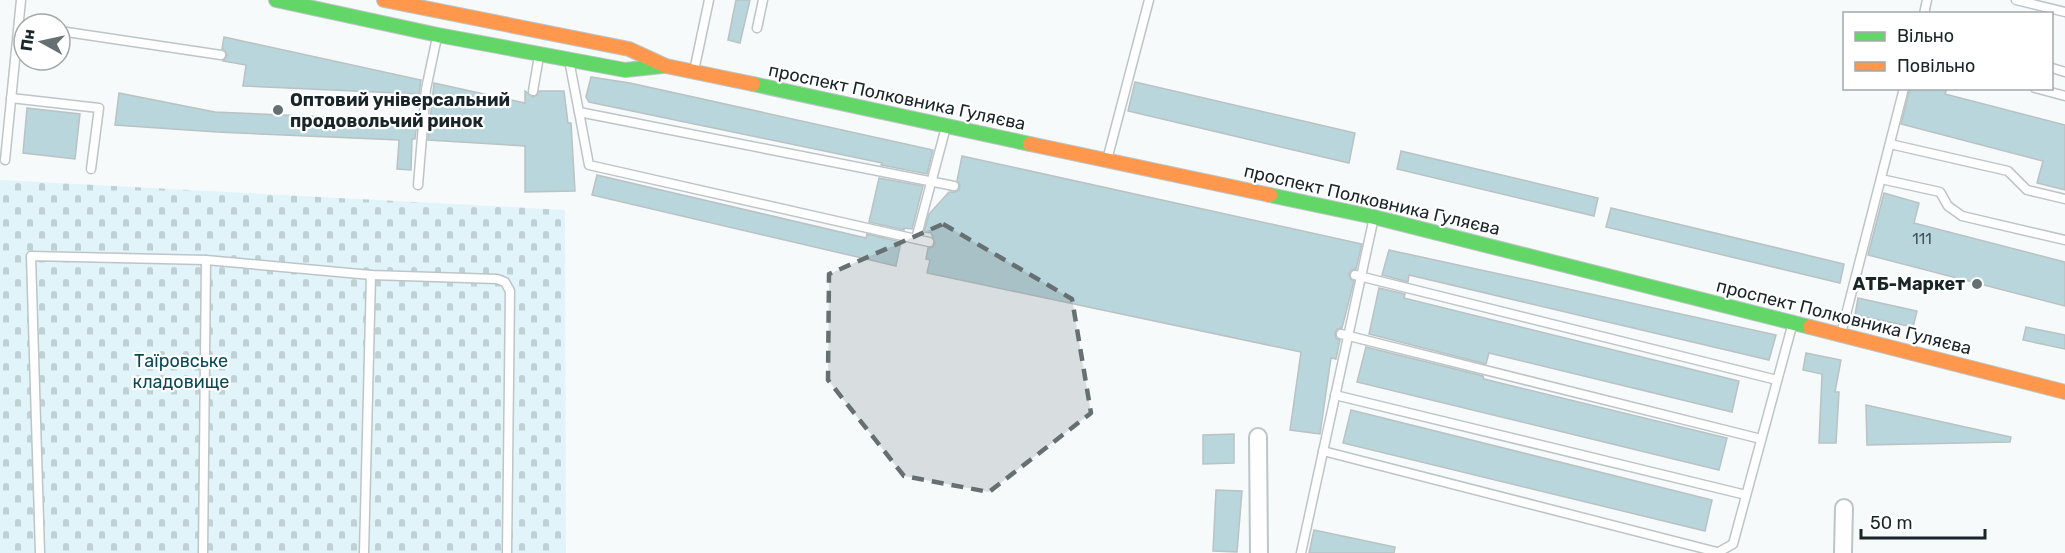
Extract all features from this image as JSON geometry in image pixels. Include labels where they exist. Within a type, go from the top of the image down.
[{"type":"main road","name":"проспект Полковника Гуляєва","points":[[276,0],[625,70],[666,66]]},
{"type":"main road","name":"проспект Полковника Гуляєва","points":[[384,0],[629,49],[666,66],[1374,217],[2065,392]]},
{"type":"street","points":[[1258,438],[1259,553]]},
{"type":"street","points":[[1843,553],[1844,508]]},
{"type":"lane","points":[[694,72],[709,0]]},
{"type":"lane","points":[[757,28],[763,0]]},
{"type":"lane","points":[[1107,160],[1149,0]]},
{"type":"lane","points":[[2016,0],[2065,12]]},
{"type":"lane","points":[[72,33],[221,55]]},
{"type":"lane","points":[[418,185],[423,89],[438,34]]},
{"type":"lane","points":[[533,91],[539,54]]},
{"type":"lane","points":[[569,60],[589,165],[929,242]]},
{"type":"lane","points":[[5,159],[15,72]]},
{"type":"lane","points":[[1840,334],[1904,90]]},
{"type":"lane","points":[[2042,90],[2065,96]]},
{"type":"lane","points":[[11,98],[99,108],[91,169]]},
{"type":"lane","points":[[579,112],[954,186]]},
{"type":"lane","points":[[916,239],[946,126]]},
{"type":"lane","points":[[1890,144],[2008,171],[2027,190],[2065,199]]},
{"type":"lane","points":[[1881,178],[1940,192],[1948,206],[1962,216],[2065,240]]},
{"type":"lane","points":[[1300,553],[1335,395],[1345,334],[1374,217]]},
{"type":"lane","points":[[40,553],[31,256],[206,260],[371,275],[497,279],[506,282],[510,291],[507,553]]},
{"type":"lane","points":[[203,553],[206,260]]},
{"type":"lane","points":[[364,553],[371,275]]},
{"type":"lane","points":[[1358,276],[1777,380]]},
{"type":"lane","points":[[1323,451],[1717,553],[1733,544],[1793,322]]},
{"type":"lane","points":[[1345,334],[1761,440]]},
{"type":"lane","points":[[1335,395],[1746,495]]},
{"type":"highlighted area","points":[[943,224],[1072,299],[1091,413],[989,492],[904,476],[828,380],[829,274]]},
{"type":"green space","name":"Таїровське кладовище","points":[[0,180],[565,210],[566,553],[0,553]]},
{"type":"building","points":[[736,0],[750,0],[740,43],[728,40]]},
{"type":"building","points":[[224,37],[421,80],[419,94],[243,86],[246,65],[223,61],[227,55],[222,49]]},
{"type":"building","points":[[591,77],[630,83],[933,150],[927,174],[589,102],[586,97]]},
{"type":"building","points":[[1135,82],[1355,133],[1349,163],[1128,111]]},
{"type":"building","points":[[434,83],[525,103],[525,91],[533,97],[539,91],[564,91],[568,123],[571,123],[575,191],[525,192],[525,146],[428,140]]},
{"type":"building","points":[[1910,90],[1946,90],[1945,94],[2065,125],[2065,190],[2037,183],[2043,161],[1901,124]]},
{"type":"building","points":[[119,93],[215,112],[417,121],[415,139],[412,139],[411,170],[397,169],[399,140],[115,125]]},
{"type":"building","points":[[27,108],[80,114],[75,159],[23,153]]},
{"type":"building","points":[[1401,151],[1598,198],[1594,216],[1397,169]]},
{"type":"building","points":[[962,156],[1362,244],[1356,269],[1351,270],[1349,274],[1350,279],[1354,281],[1342,328],[1337,329],[1335,333],[1336,338],[1340,340],[1336,359],[1331,358],[1320,434],[1290,430],[1301,352],[927,273],[930,260],[926,259],[928,248],[933,247],[935,243],[931,233],[924,232],[929,214],[949,192],[959,190],[960,185],[957,181]]},
{"type":"building","points":[[597,175],[866,238],[867,234],[901,242],[896,266],[592,195]]},
{"type":"building","points":[[879,178],[923,186],[912,229],[904,228],[904,230],[869,222]]},
{"type":"building","points":[[1884,193],[1919,203],[1914,223],[2065,262],[2065,306],[1868,255]]},
{"type":"building","points":[[1611,208],[1844,264],[1840,283],[1606,227]]},
{"type":"building","points":[[1389,250],[1776,335],[1769,360],[1409,275],[1408,282],[1382,275]]},
{"type":"building","points":[[1379,288],[1405,294],[1404,298],[1739,381],[1732,412],[1489,353],[1486,364],[1369,334]]},
{"type":"building","points":[[1858,298],[1917,311],[1913,327],[1855,315]]},
{"type":"building","points":[[2026,327],[2065,335],[2065,349],[2023,340]]},
{"type":"building","points":[[1366,347],[1483,376],[1484,379],[1727,438],[1719,470],[1357,382]]},
{"type":"building","points":[[1806,353],[1841,360],[1835,392],[1839,392],[1836,443],[1819,443],[1822,374],[1803,370]]},
{"type":"building","points":[[1866,405],[2011,437],[2010,442],[1867,445]]},
{"type":"building","points":[[1351,410],[1712,500],[1705,531],[1343,443]]},
{"type":"building","points":[[1234,434],[1234,463],[1203,464],[1203,435]]},
{"type":"building","points":[[1216,490],[1242,491],[1237,552],[1213,551]]},
{"type":"building","points":[[1314,530],[1395,547],[1394,553],[1309,553]]},
{"type":"traffic: fast","points":[[276,0],[438,35],[625,70],[663,66]]},
{"type":"traffic: fast","points":[[753,84],[1030,144]]},
{"type":"traffic: fast","points":[[1270,195],[1374,217],[1810,327]]},
{"type":"traffic: slow","points":[[384,0],[629,49],[666,66],[753,84]]},
{"type":"traffic: slow","points":[[1030,144],[1270,195]]},
{"type":"traffic: slow","points":[[1810,327],[2065,392]]},
{"type":"place","name":"Оптовий універсальний продовольчий ринок","points":[[278,110]]},
{"type":"place","name":"АТБ-Маркет","points":[[1977,284]]}]
